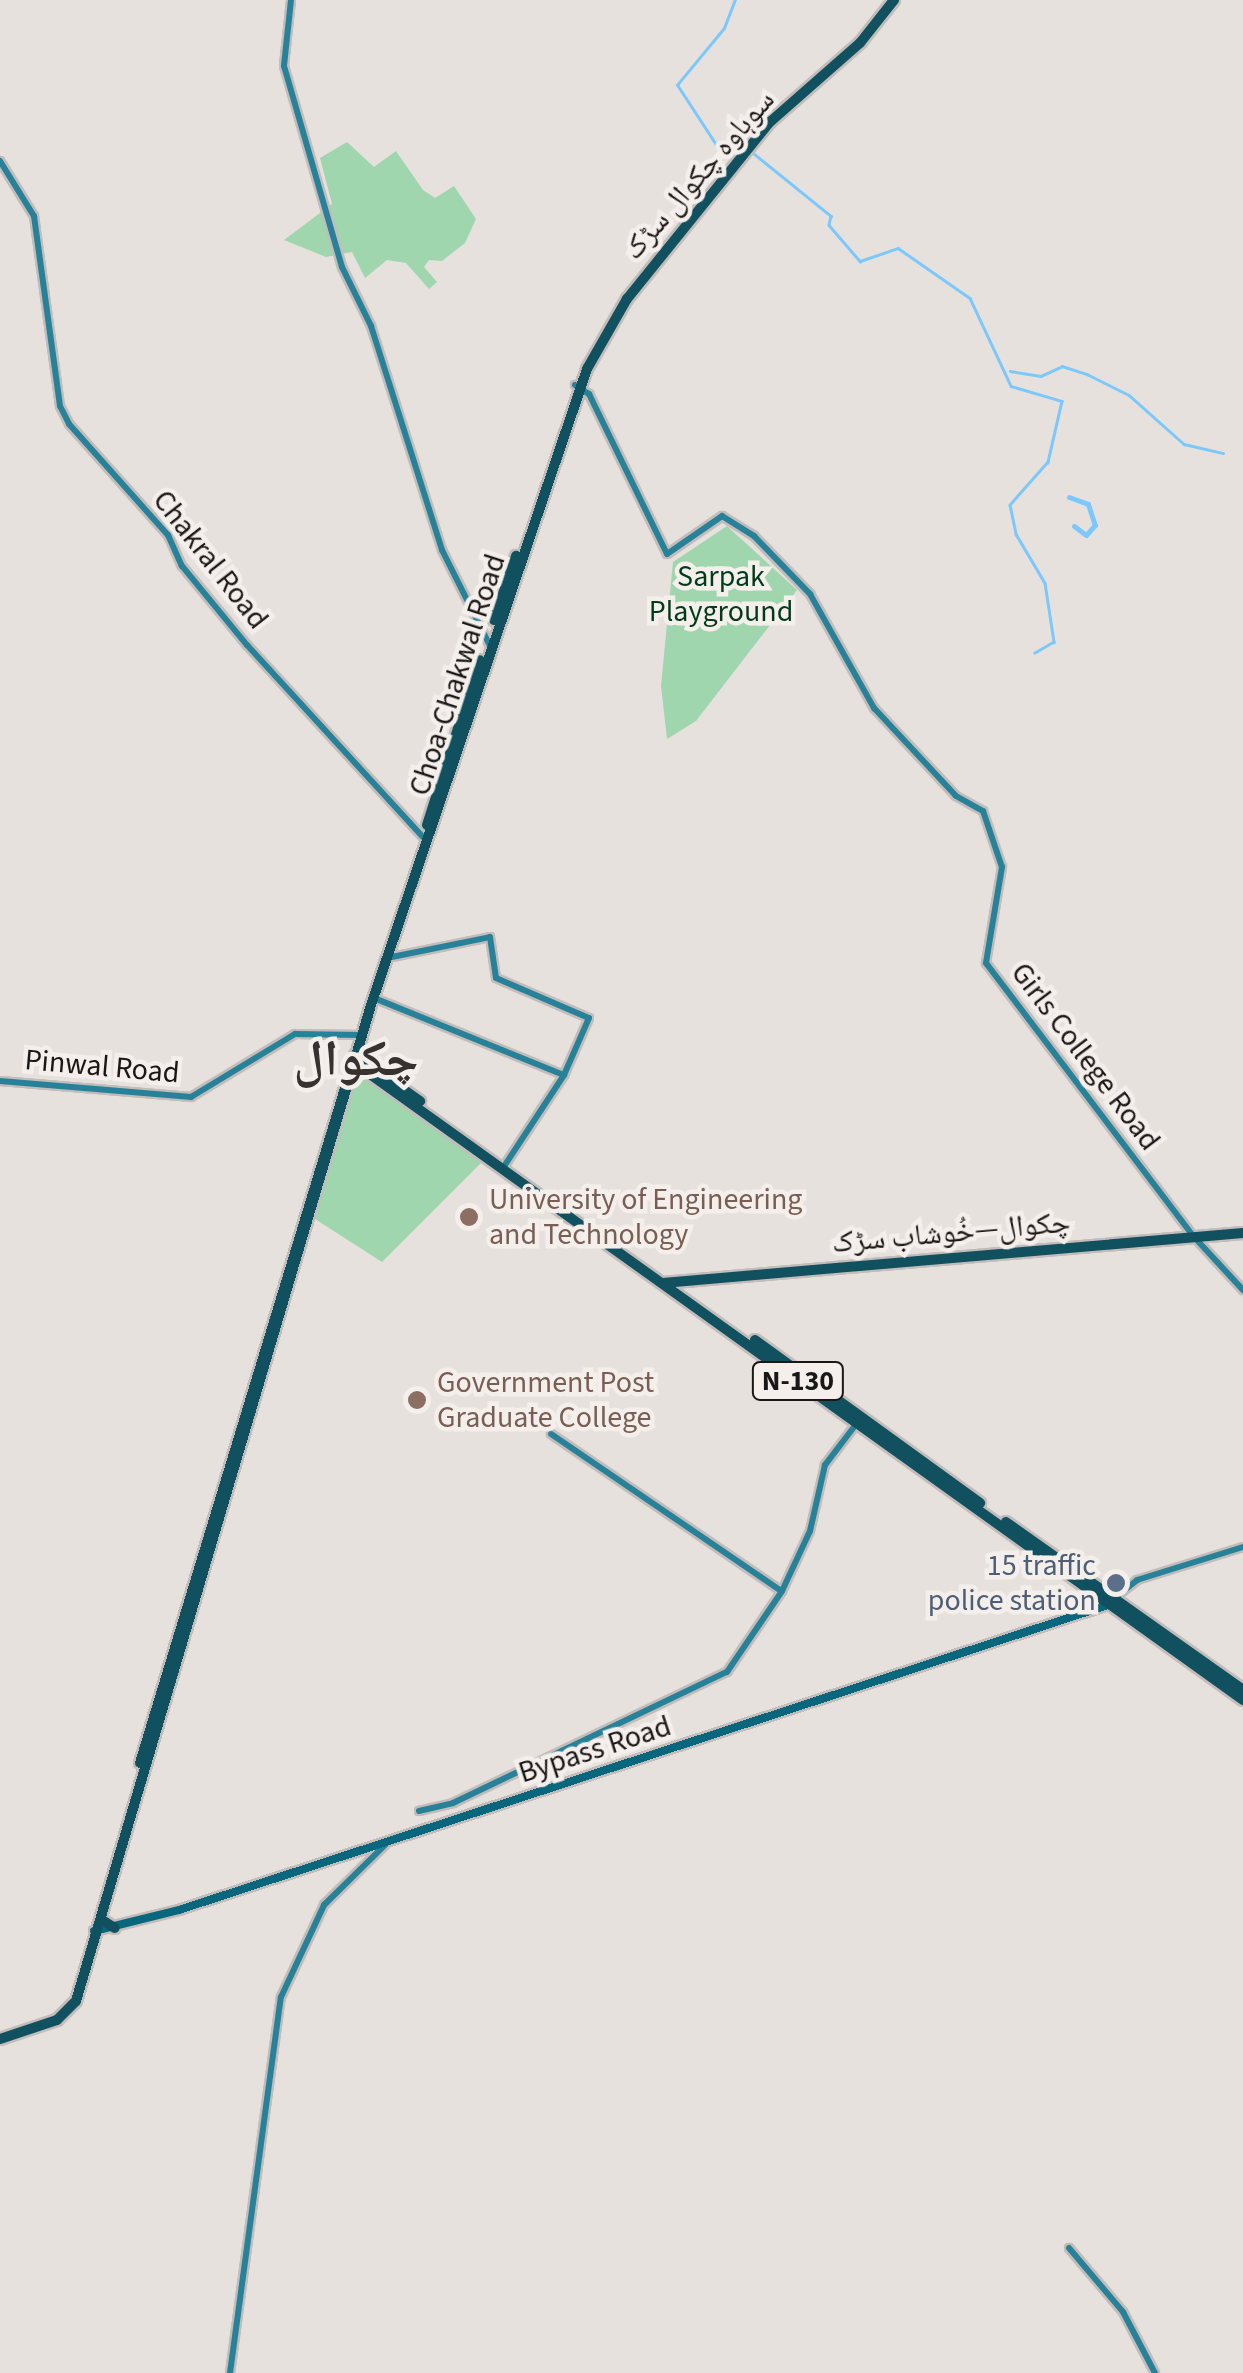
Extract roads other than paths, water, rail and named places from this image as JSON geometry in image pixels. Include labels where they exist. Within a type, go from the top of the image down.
[{"type":"highway","points":[[388,953],[423,837],[578,386],[625,291],[768,117],[856,42],[891,0]]},
{"type":"highway","name":"سوہاوہ چکوال سڑک","points":[[578,386],[627,298],[770,122],[860,44],[891,0]]},
{"type":"highway","name":"Choa-Chakwal Road","points":[[353,1063],[489,644]]},
{"type":"highway","points":[[0,2036],[66,2005],[98,1927],[353,1063]]},
{"type":"highway","points":[[98,1927],[259,1357],[353,1063]]},
{"type":"highway","name":"N-130","points":[[353,1063],[506,1166]]},
{"type":"highway","name":"N-130","points":[[353,1063],[725,1322],[1243,1700]]},
{"type":"highway","points":[[342,1110],[358,1084],[378,1080]]},
{"type":"highway","name":"چکوال—خُوشاب سڑک","points":[[668,1282],[1243,1233]]},
{"type":"highway","name":"N-130","points":[[725,1322],[857,1424],[1109,1602],[1243,1690]]},
{"type":"highway","points":[[98,1927],[115,1928]]},
{"type":"main road","name":"Bypass Road","points":[[115,1928],[1109,1602]]},
{"type":"street","points":[[292,0],[284,66],[342,267],[371,326],[445,556],[489,644]]},
{"type":"street","name":"Chakral Road","points":[[0,161],[34,216],[60,406],[69,424],[168,535],[182,566],[247,645],[423,837]]},
{"type":"street","name":"Girls College Road","points":[[578,386],[667,554],[730,516],[810,594],[874,708],[956,796],[974,800],[1002,867],[986,963],[1194,1238],[1243,1290]]},
{"type":"street","points":[[388,953],[490,937],[496,978],[589,1018],[564,1074],[506,1166]]},
{"type":"street","points":[[373,997],[564,1074]]},
{"type":"street","name":"Pinwal Road","points":[[0,1081],[191,1097],[294,1034],[361,1035]]},
{"type":"street","points":[[419,1812],[453,1803],[728,1672],[782,1592],[810,1531],[825,1465],[857,1424]]},
{"type":"street","points":[[552,1434],[782,1592]]},
{"type":"street","points":[[1109,1602],[1137,1580],[1243,1548]]},
{"type":"street","points":[[230,2373],[266,2058],[281,1997],[324,1905],[390,1840]]},
{"type":"street","points":[[1070,2248],[1123,2312],[1155,2373]]},
{"type":"waterway","points":[[722,154],[677,85],[724,28],[735,0]]},
{"type":"waterway","points":[[752,152],[831,216],[829,225],[860,261],[898,248],[970,298],[1011,386],[1062,401],[1048,462],[1010,505],[1016,534],[1045,583],[1054,642],[1035,653]]},
{"type":"waterway","points":[[1010,371],[1041,376],[1062,366],[1087,374],[1129,395],[1184,444],[1223,453]]},
{"type":"waterway","points":[[1069,497],[1088,504],[1095,525],[1086,535],[1074,526]]},
{"type":"place","name":"University of Engineering and Technology","points":[[469,1217]]},
{"type":"place","name":"Government Post Graduate College","points":[[417,1400]]},
{"type":"place","name":"15 traffic police station","points":[[1116,1583]]},
{"type":"district","name":"چکوال","points":[[356,1060]]},
{"type":"park label","name":"Sarpak Playground","points":[[721,594]]}]
